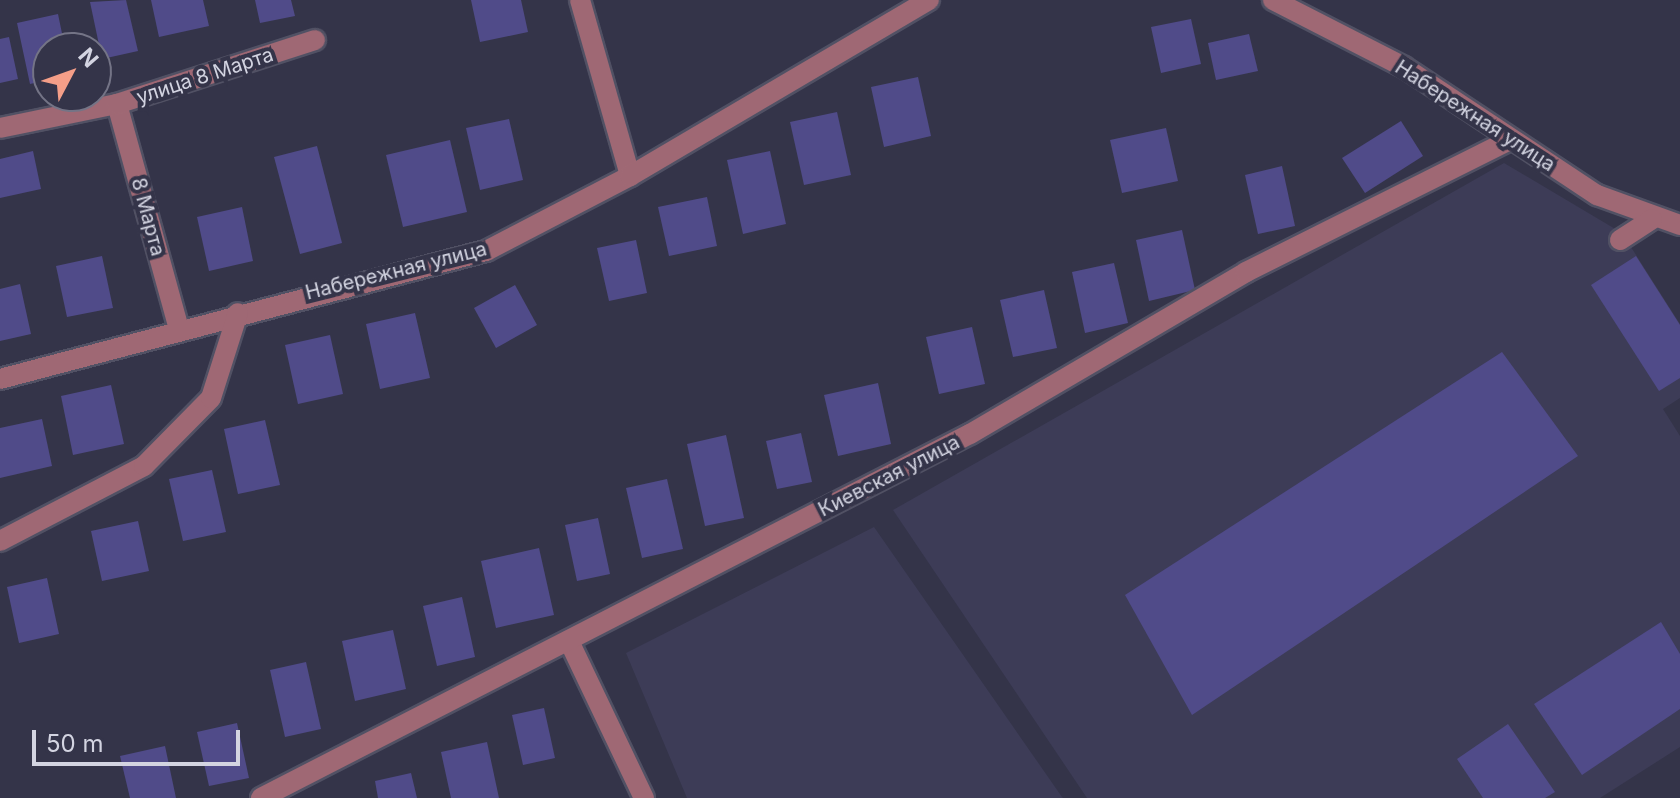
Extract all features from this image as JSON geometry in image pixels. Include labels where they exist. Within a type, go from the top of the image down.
[{"type":"street","points":[[580,0],[630,176]]},
{"type":"street","name":"Набережная улица","points":[[0,379],[238,313],[486,251],[630,176],[929,0]]},
{"type":"street","name":"Набережная улица","points":[[1273,0],[1404,67],[1597,195],[1652,219],[1680,225]]},
{"type":"street","name":"улица 8 Марта","points":[[0,128],[117,104],[315,40]]},
{"type":"street","name":"8 Марта","points":[[117,104],[179,329]]},
{"type":"street","name":"Киевская улица","points":[[261,798],[970,434],[1246,272],[1510,140]]},
{"type":"street","points":[[1620,240],[1652,219]]},
{"type":"street","points":[[0,541],[144,466],[211,398],[238,313]]},
{"type":"street","points":[[569,641],[644,798]]},
{"type":"shaded area","points":[[1504,163],[1622,233],[1680,324],[1680,398],[1663,409],[1680,436],[1680,747],[1600,798],[1087,798],[893,510]]},
{"type":"shaded area","points":[[874,527],[1063,798],[687,798],[626,653]]},
{"type":"building","points":[[126,0],[138,51],[112,57],[112,32],[96,32],[90,2]]},
{"type":"building","points":[[151,0],[203,0],[209,26],[159,37]]},
{"type":"building","points":[[255,0],[291,0],[295,16],[260,23]]},
{"type":"building","points":[[471,0],[521,0],[528,32],[480,42]]},
{"type":"building","points":[[58,14],[62,32],[32,32],[32,84],[30,84],[17,23]]},
{"type":"building","points":[[1191,19],[1201,64],[1161,73],[1151,27]]},
{"type":"building","points":[[1249,34],[1258,71],[1216,80],[1208,43]]},
{"type":"building","points":[[9,37],[18,79],[0,83],[0,39]]},
{"type":"building","points":[[918,77],[931,136],[884,147],[871,87]]},
{"type":"building","points":[[837,112],[851,175],[804,185],[790,122]]},
{"type":"building","points":[[509,119],[523,180],[480,190],[466,128]]},
{"type":"building","points":[[1401,121],[1423,156],[1365,193],[1342,158]]},
{"type":"building","points":[[1166,128],[1178,181],[1122,193],[1110,140]]},
{"type":"building","points":[[450,140],[467,212],[403,227],[386,155]]},
{"type":"building","points":[[317,146],[342,243],[300,254],[274,157]]},
{"type":"building","points":[[33,151],[41,189],[0,198],[0,159]]},
{"type":"building","points":[[770,151],[786,224],[743,234],[727,160]]},
{"type":"building","points":[[1282,166],[1295,226],[1258,234],[1245,175]]},
{"type":"building","points":[[707,197],[717,246],[669,256],[658,207]]},
{"type":"building","points":[[242,207],[253,261],[209,271],[197,217]]},
{"type":"building","points":[[1182,230],[1195,290],[1149,301],[1136,240]]},
{"type":"building","points":[[636,240],[647,293],[609,301],[597,248]]},
{"type":"building","points":[[102,256],[113,308],[67,317],[56,266]]},
{"type":"building","points":[[1636,256],[1680,325],[1680,378],[1659,391],[1591,285]]},
{"type":"building","points":[[1114,263],[1128,323],[1085,333],[1072,272]]},
{"type":"building","points":[[20,284],[31,334],[0,341],[0,289]]},
{"type":"building","points":[[515,285],[537,325],[496,348],[474,308]]},
{"type":"building","points":[[1044,290],[1057,348],[1013,357],[1000,300]]},
{"type":"building","points":[[415,313],[430,378],[380,389],[366,324]]},
{"type":"building","points":[[972,327],[985,384],[939,394],[926,337]]},
{"type":"building","points":[[330,335],[343,394],[298,404],[285,345]]},
{"type":"building","points":[[1502,352],[1578,456],[1192,715],[1125,595]]},
{"type":"building","points":[[878,383],[891,444],[838,456],[824,395]]},
{"type":"building","points":[[111,385],[124,444],[73,455],[61,396]]},
{"type":"building","points":[[42,419],[52,466],[0,478],[0,428]]},
{"type":"building","points":[[265,420],[280,485],[238,494],[224,429]]},
{"type":"building","points":[[801,433],[812,482],[777,489],[766,441]]},
{"type":"building","points":[[726,435],[744,518],[705,526],[687,444]]},
{"type":"building","points":[[212,470],[226,532],[183,541],[169,479]]},
{"type":"building","points":[[667,479],[683,549],[642,558],[626,488]]},
{"type":"building","points":[[598,518],[610,574],[577,581],[565,525]]},
{"type":"building","points":[[138,521],[149,571],[102,581],[91,531]]},
{"type":"building","points":[[539,548],[554,615],[496,628],[481,561]]},
{"type":"building","points":[[47,578],[59,634],[19,643],[7,587]]},
{"type":"building","points":[[462,597],[475,657],[437,666],[423,606]]},
{"type":"building","points":[[1661,622],[1680,654],[1680,709],[1582,775],[1534,704]]},
{"type":"building","points":[[393,630],[406,689],[355,701],[342,641]]},
{"type":"building","points":[[306,662],[321,729],[285,737],[270,670]]},
{"type":"building","points":[[544,708],[555,758],[523,765],[512,715]]},
{"type":"building","points":[[237,723],[249,778],[209,786],[197,732]]},
{"type":"building","points":[[1508,724],[1555,792],[1545,798],[1483,798],[1457,759]]},
{"type":"building","points":[[487,742],[499,798],[451,798],[441,752]]},
{"type":"building","points":[[165,746],[176,798],[130,798],[120,756]]},
{"type":"building","points":[[411,773],[417,798],[378,798],[375,781]]}]
